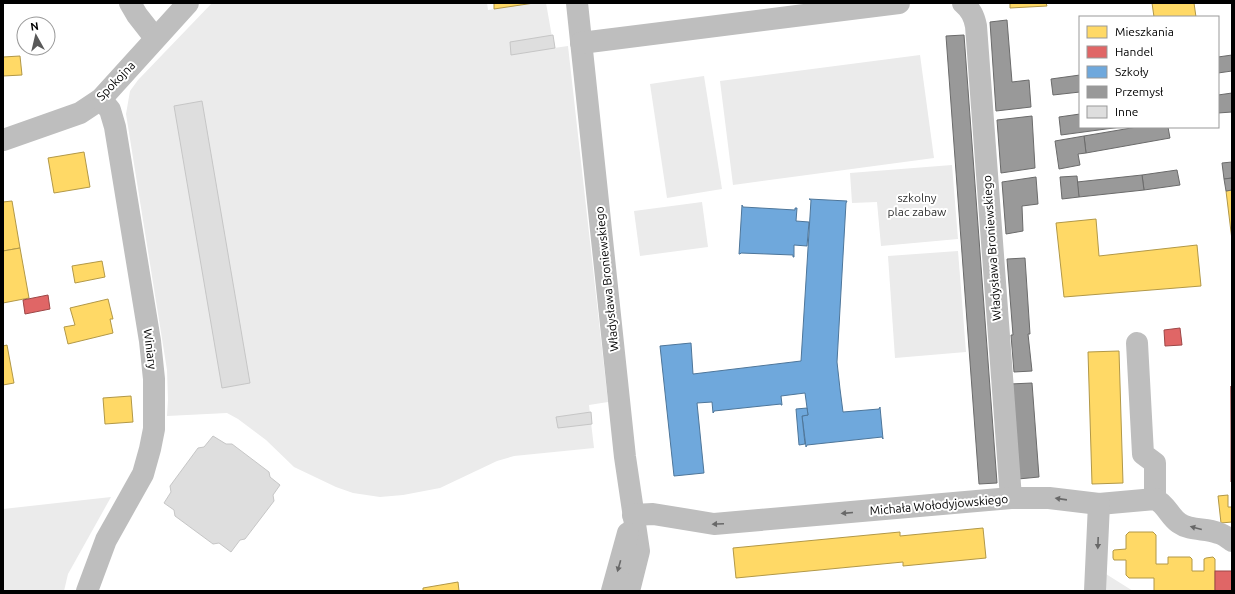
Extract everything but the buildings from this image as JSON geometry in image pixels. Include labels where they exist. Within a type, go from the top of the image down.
[{"type":"street","points":[[130,3],[137,15],[155,38]]},
{"type":"street","name":"Spokojna","points":[[3,140],[80,112],[101,99],[188,3]]},
{"type":"street","name":"Władysława Broniewskiego","points":[[577,3],[625,457],[639,551],[629,591]]},
{"type":"street","points":[[581,43],[899,3]]},
{"type":"street","name":"Władysława Broniewskiego","points":[[963,3],[970,9],[976,26],[1011,498]]},
{"type":"street","name":"Winiary","points":[[87,591],[106,540],[143,474],[154,429],[154,379],[149,333],[115,127],[110,110],[101,99]]},
{"type":"street","points":[[1137,343],[1143,454],[1155,463],[1155,498],[1161,502],[1171,516],[1180,524],[1218,533],[1232,541]]},
{"type":"street","name":"Michała Wołodyjowskiego","points":[[633,515],[653,514],[714,524],[1011,498],[1049,498],[1099,504],[1155,498]]},
{"type":"street","points":[[1096,591],[1099,504]]},
{"type":"street","name":"Władysława Broniewskiego","points":[[612,591],[633,515]]},
{"type":"green space","points":[[212,3],[487,3],[488,10],[532,3],[546,3],[554,48],[568,46],[608,402],[589,405],[594,448],[514,456],[497,461],[440,488],[403,495],[380,497],[353,493],[336,487],[294,467],[266,440],[238,419],[227,413],[167,416],[167,370],[126,114],[130,91],[138,80]]},
{"type":"green space","points":[[920,55],[934,158],[733,185],[720,81]]},
{"type":"green space","points":[[704,76],[722,189],[667,198],[650,84]]},
{"type":"green space","name":"szkolny plac zabaw","points":[[952,165],[958,239],[881,246],[877,202],[852,203],[850,173]]},
{"type":"green space","points":[[702,202],[708,247],[640,256],[634,211]]},
{"type":"green space","points":[[958,251],[966,352],[895,358],[888,256]]},
{"type":"green space","points":[[111,497],[68,574],[64,591],[3,591],[3,509]]},
{"type":"green space","points":[[1106,574],[1133,591],[1106,591]]}]
